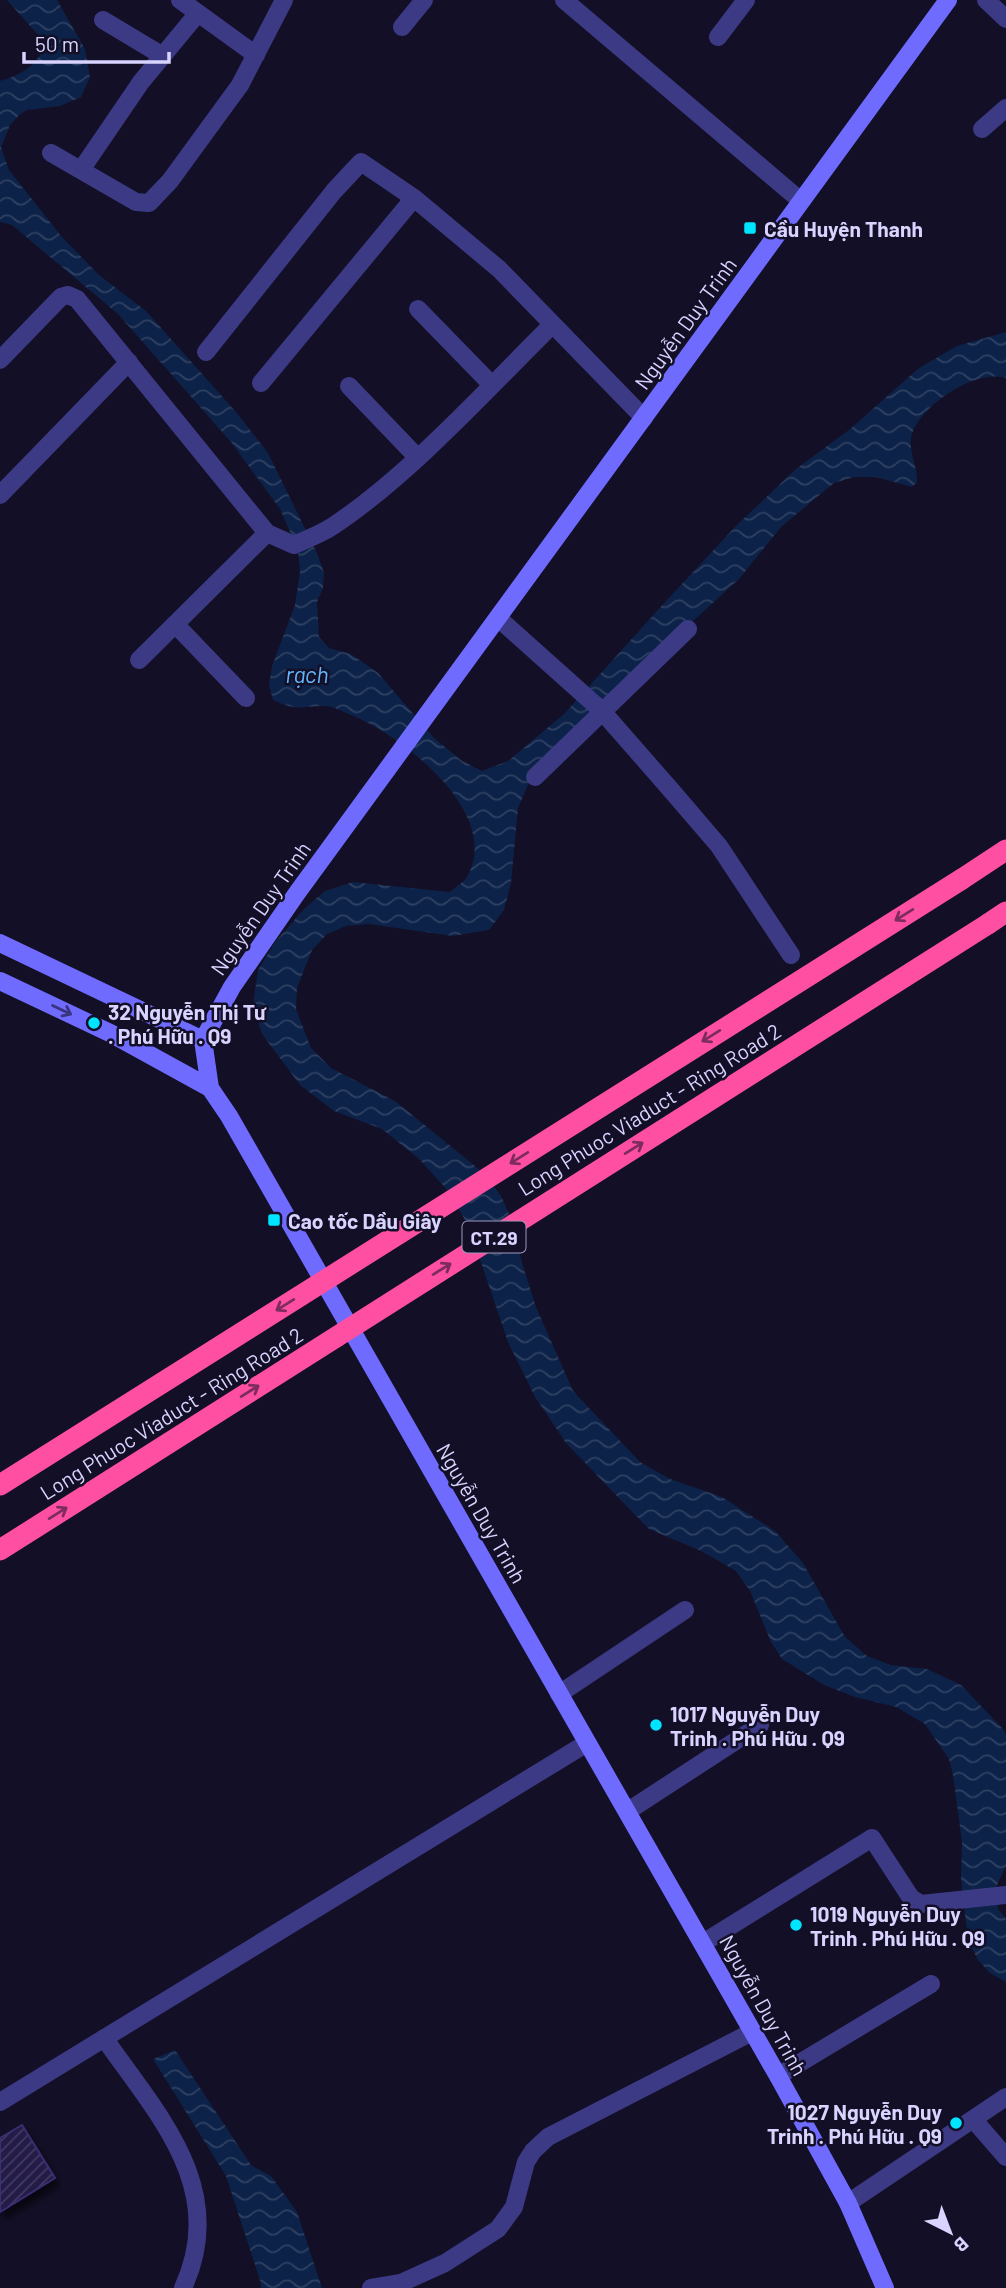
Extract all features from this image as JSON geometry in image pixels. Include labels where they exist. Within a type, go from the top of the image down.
[{"type":"highway","name":"Long Phuoc Viaduct - Ring Road 2","points":[[0,1485],[1006,850]]},
{"type":"highway","name":"Long Phuoc Viaduct - Ring Road 2","points":[[0,1550],[1000,917]]},
{"type":"main road","name":"Nguyễn Duy Trinh","points":[[885,2288],[848,2203],[778,2076],[236,1128],[210,1088],[203,1040],[232,987],[296,892],[460,672],[948,0]]},
{"type":"main road","points":[[0,943],[203,1040]]},
{"type":"main road","points":[[0,981],[110,1033],[210,1088]]},
{"type":"street","points":[[180,0],[256,55]]},
{"type":"street","points":[[51,153],[136,202],[149,203],[170,181],[240,85],[284,0]]},
{"type":"street","points":[[402,27],[424,0]]},
{"type":"street","points":[[564,0],[801,201]]},
{"type":"street","points":[[718,37],[746,0]]},
{"type":"street","points":[[986,0],[1006,19]]},
{"type":"street","points":[[81,170],[119,113],[198,13]]},
{"type":"street","points":[[103,20],[163,56]]},
{"type":"street","points":[[982,130],[1006,108]]},
{"type":"street","points":[[206,352],[334,191],[361,162],[414,198],[499,269],[644,418]]},
{"type":"street","points":[[261,383],[414,198]]},
{"type":"street","points":[[0,360],[61,297],[68,295],[77,299],[267,533],[294,545],[331,527],[417,457],[552,326]]},
{"type":"street","points":[[418,309],[492,384]]},
{"type":"street","points":[[0,495],[129,362]]},
{"type":"street","points":[[349,386],[417,457]]},
{"type":"street","points":[[139,660],[267,533]]},
{"type":"street","points":[[498,618],[602,711],[719,846],[791,955]]},
{"type":"street","points":[[175,624],[246,698]]},
{"type":"street","points":[[535,777],[688,629]]},
{"type":"street","points":[[559,1694],[685,1609]]},
{"type":"street","points":[[628,1811],[760,1725]]},
{"type":"street","points":[[0,2102],[587,1743]]},
{"type":"street","points":[[703,1943],[872,1838],[911,1898],[921,1905],[1004,1896]]},
{"type":"street","points":[[778,2076],[930,1984]]},
{"type":"street","points":[[371,2288],[401,2283],[445,2263],[498,2229],[514,2207],[526,2162],[548,2137],[751,2032]]},
{"type":"street","points":[[104,2038],[173,2139],[189,2170],[197,2202],[199,2228],[195,2252],[183,2288]]},
{"type":"street","points":[[848,2203],[1006,2097]]},
{"type":"street","points":[[973,2119],[1006,2157]]},
{"type":"water","name":"rạch","points":[[7,0],[57,0],[85,49],[90,77],[81,97],[60,106],[27,110],[10,125],[1,147],[9,170],[61,236],[99,275],[146,311],[236,412],[268,453],[317,553],[324,573],[323,588],[317,602],[319,637],[329,648],[351,654],[378,673],[434,738],[462,761],[482,771],[508,761],[564,714],[736,526],[796,469],[849,430],[919,368],[957,346],[1006,332],[1006,378],[979,379],[955,389],[933,405],[917,424],[911,440],[917,482],[912,487],[876,477],[854,477],[834,483],[781,527],[739,579],[656,655],[530,780],[518,808],[511,883],[504,910],[489,930],[453,936],[369,924],[346,926],[327,934],[312,950],[297,988],[296,1009],[311,1048],[331,1068],[395,1101],[486,1175],[501,1196],[510,1216],[536,1307],[573,1391],[640,1462],[670,1479],[722,1497],[775,1531],[803,1563],[845,1637],[867,1656],[891,1665],[927,1669],[961,1685],[1004,1730],[1006,1866],[997,1885],[998,1909],[1006,1919],[1006,1982],[990,1973],[978,1960],[968,1940],[961,1879],[962,1842],[953,1775],[949,1759],[925,1724],[896,1707],[855,1697],[824,1685],[782,1659],[771,1642],[750,1591],[736,1571],[701,1551],[649,1529],[614,1493],[566,1443],[535,1397],[508,1342],[469,1227],[449,1192],[419,1159],[382,1129],[334,1111],[300,1085],[262,1034],[253,1005],[258,970],[275,942],[305,908],[325,891],[353,882],[450,892],[464,881],[469,873],[475,849],[470,825],[458,801],[440,778],[395,739],[372,725],[331,707],[294,707],[273,700],[269,685],[272,666],[295,605],[300,572],[298,550],[280,509],[231,442],[118,314],[12,225],[0,222],[0,81],[25,70],[43,50],[40,37]]},
{"type":"water","points":[[175,2050],[251,2165],[271,2176],[297,2212],[322,2288],[261,2288],[226,2176],[153,2059]]},
{"type":"building","points":[[22,2125],[55,2178],[0,2212],[0,2138]]},
{"type":"place","name":"Cầu Huyện Thanh","points":[[750,228]]},
{"type":"place","name":"32 Nguyễn Thị Tư . Phú Hữu . Q9","points":[[94,1023]]},
{"type":"place","name":"Cao tốc Dầu Giây","points":[[274,1220]]},
{"type":"place","name":"1017 Nguyễn Duy Trinh . Phú Hữu . Q9","points":[[656,1725]]},
{"type":"place","name":"1019 Nguyễn Duy Trinh . Phú Hữu . Q9","points":[[796,1925]]},
{"type":"place","name":"1027 Nguyễn Duy Trinh . Phú Hữu . Q9","points":[[956,2123]]}]
